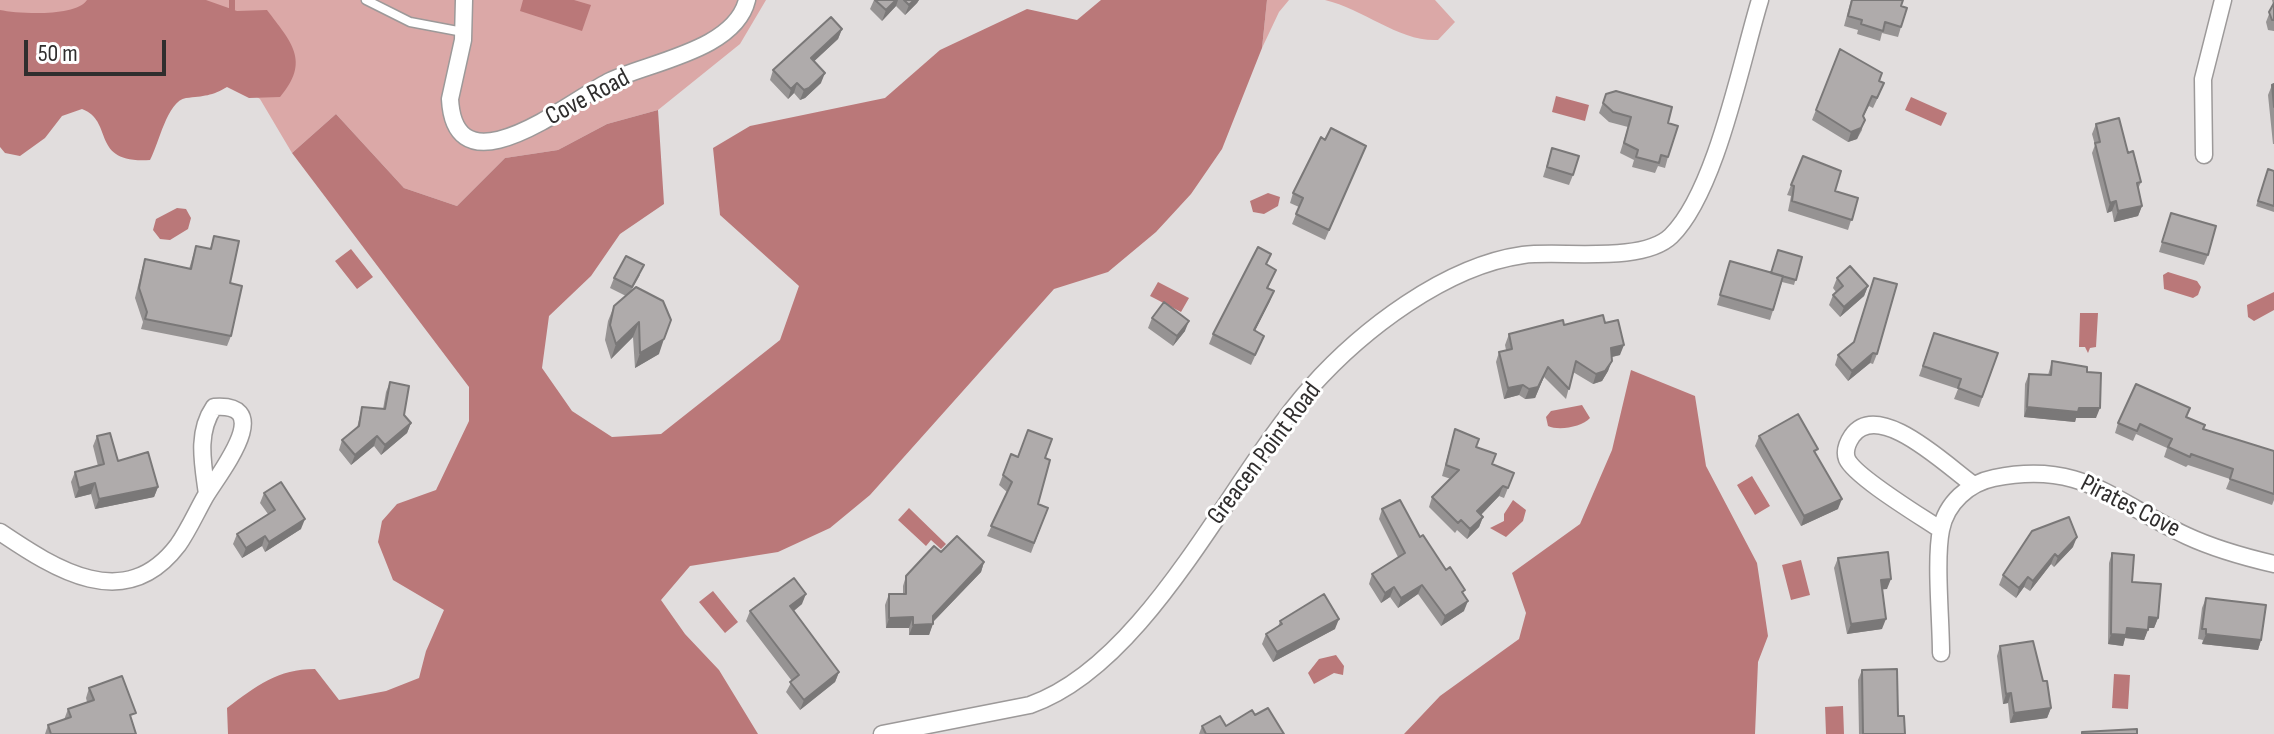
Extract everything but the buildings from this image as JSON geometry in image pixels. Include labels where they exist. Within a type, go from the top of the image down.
[{"type":"street","points":[[463,32],[464,0]]},
{"type":"street","name":"Cove Road","points":[[463,32],[450,99],[457,127],[471,138],[490,141],[525,133],[609,81],[715,39],[733,26],[747,0]]},
{"type":"street","name":"Greacen Point Road","points":[[882,734],[1030,705],[1053,697],[1080,681],[1148,612],[1311,387],[1399,307],[1458,274],[1491,262],[1523,255],[1595,254],[1641,248],[1668,239],[1680,225],[1707,177],[1760,0]]},
{"type":"street","points":[[2204,155],[2203,79],[2223,0]]},
{"type":"street","points":[[0,532],[47,564],[74,576],[98,581],[144,575],[178,545],[241,438],[243,422],[236,411],[227,406],[214,407],[205,419],[201,437],[207,494]]},
{"type":"street","points":[[1941,530],[1859,473],[1847,458],[1847,444],[1855,432],[1868,423],[1888,425],[1971,483],[1950,509],[1941,530],[1941,653]]},
{"type":"street","name":"Pirates Cove","points":[[1971,483],[2013,474],[2062,474],[2106,491],[2185,535],[2230,554],[2274,564]]},
{"type":"lane","points":[[366,0],[410,22],[463,32]]},
{"type":"shaded area","points":[[0,0],[766,0],[740,44],[658,110],[607,124],[558,150],[505,158],[457,206],[404,188],[336,114],[292,153],[260,99],[121,7],[0,83]]},
{"type":"shaded area","points":[[87,0],[206,0],[237,11],[267,10],[290,42],[296,62],[294,73],[280,97],[249,98],[227,87],[212,94],[179,101],[169,115],[150,160],[131,159],[110,149],[98,123],[82,109],[62,116],[45,138],[20,156],[5,153],[0,147],[0,10],[60,12]]},
{"type":"shaded area","points":[[523,0],[574,0],[591,5],[582,31],[520,11]]},
{"type":"shaded area","points":[[1101,0],[1267,0],[1262,48],[1222,149],[1191,194],[1156,232],[1108,272],[1054,289],[870,495],[830,528],[778,552],[690,566],[661,600],[685,634],[719,670],[758,734],[228,734],[227,708],[258,686],[290,672],[315,669],[339,700],[386,691],[419,678],[426,651],[444,610],[393,580],[378,542],[382,521],[397,504],[436,490],[469,421],[469,387],[292,153],[336,114],[404,188],[457,206],[505,158],[558,150],[607,124],[658,110],[664,204],[620,234],[591,276],[549,316],[542,368],[572,411],[612,437],[661,434],[780,340],[799,286],[720,215],[713,148],[750,126],[885,98],[940,50],[1027,9],[1077,20]]},
{"type":"shaded area","points":[[1267,0],[1289,0],[1279,12],[1262,48]]},
{"type":"shaded area","points":[[1325,0],[1435,0],[1455,22],[1438,40],[1424,39],[1395,31],[1354,10]]},
{"type":"shaded area","points":[[1556,96],[1589,105],[1585,121],[1552,112]]},
{"type":"shaded area","points":[[1911,97],[1947,113],[1941,126],[1905,110]]},
{"type":"shaded area","points":[[1268,193],[1280,197],[1278,206],[1264,214],[1253,212],[1250,201]]},
{"type":"shaded area","points":[[177,208],[186,209],[191,218],[188,229],[170,240],[160,239],[153,230],[156,219]]},
{"type":"shaded area","points":[[351,249],[373,277],[357,289],[335,261]]},
{"type":"shaded area","points":[[2168,272],[2197,281],[2201,287],[2198,295],[2193,298],[2164,289],[2163,275]]},
{"type":"shaded area","points":[[1158,282],[1189,298],[1181,312],[1150,296]]},
{"type":"shaded area","points":[[2274,292],[2274,310],[2254,321],[2248,317],[2247,305]]},
{"type":"shaded area","points":[[2080,313],[2098,313],[2096,347],[2090,348],[2088,353],[2085,347],[2079,347]]},
{"type":"shaded area","points":[[1631,370],[1695,396],[1706,466],[1757,563],[1768,636],[1758,662],[1755,734],[1404,734],[1440,696],[1519,639],[1526,613],[1512,573],[1580,524],[1612,450]]},
{"type":"shaded area","points":[[1582,405],[1590,418],[1586,421],[1564,428],[1548,426],[1546,417],[1551,411]]},
{"type":"shaded area","points":[[1752,476],[1770,506],[1755,515],[1737,485]]},
{"type":"shaded area","points":[[1513,500],[1526,510],[1523,521],[1506,537],[1490,528],[1504,521],[1504,514]]},
{"type":"shaded area","points":[[909,508],[946,544],[941,549],[931,540],[926,546],[898,520]]},
{"type":"shaded area","points":[[1801,560],[1810,595],[1791,600],[1782,565]]},
{"type":"shaded area","points":[[713,591],[738,622],[725,633],[699,602]]},
{"type":"shaded area","points":[[1336,655],[1344,666],[1343,675],[1334,673],[1314,684],[1308,673],[1319,659]]},
{"type":"shaded area","points":[[2114,674],[2130,675],[2128,709],[2112,708]]},
{"type":"shaded area","points":[[1843,706],[1844,734],[1826,734],[1825,707]]},
{"type":"waterway","points":[[232,0],[232,9]]}]
